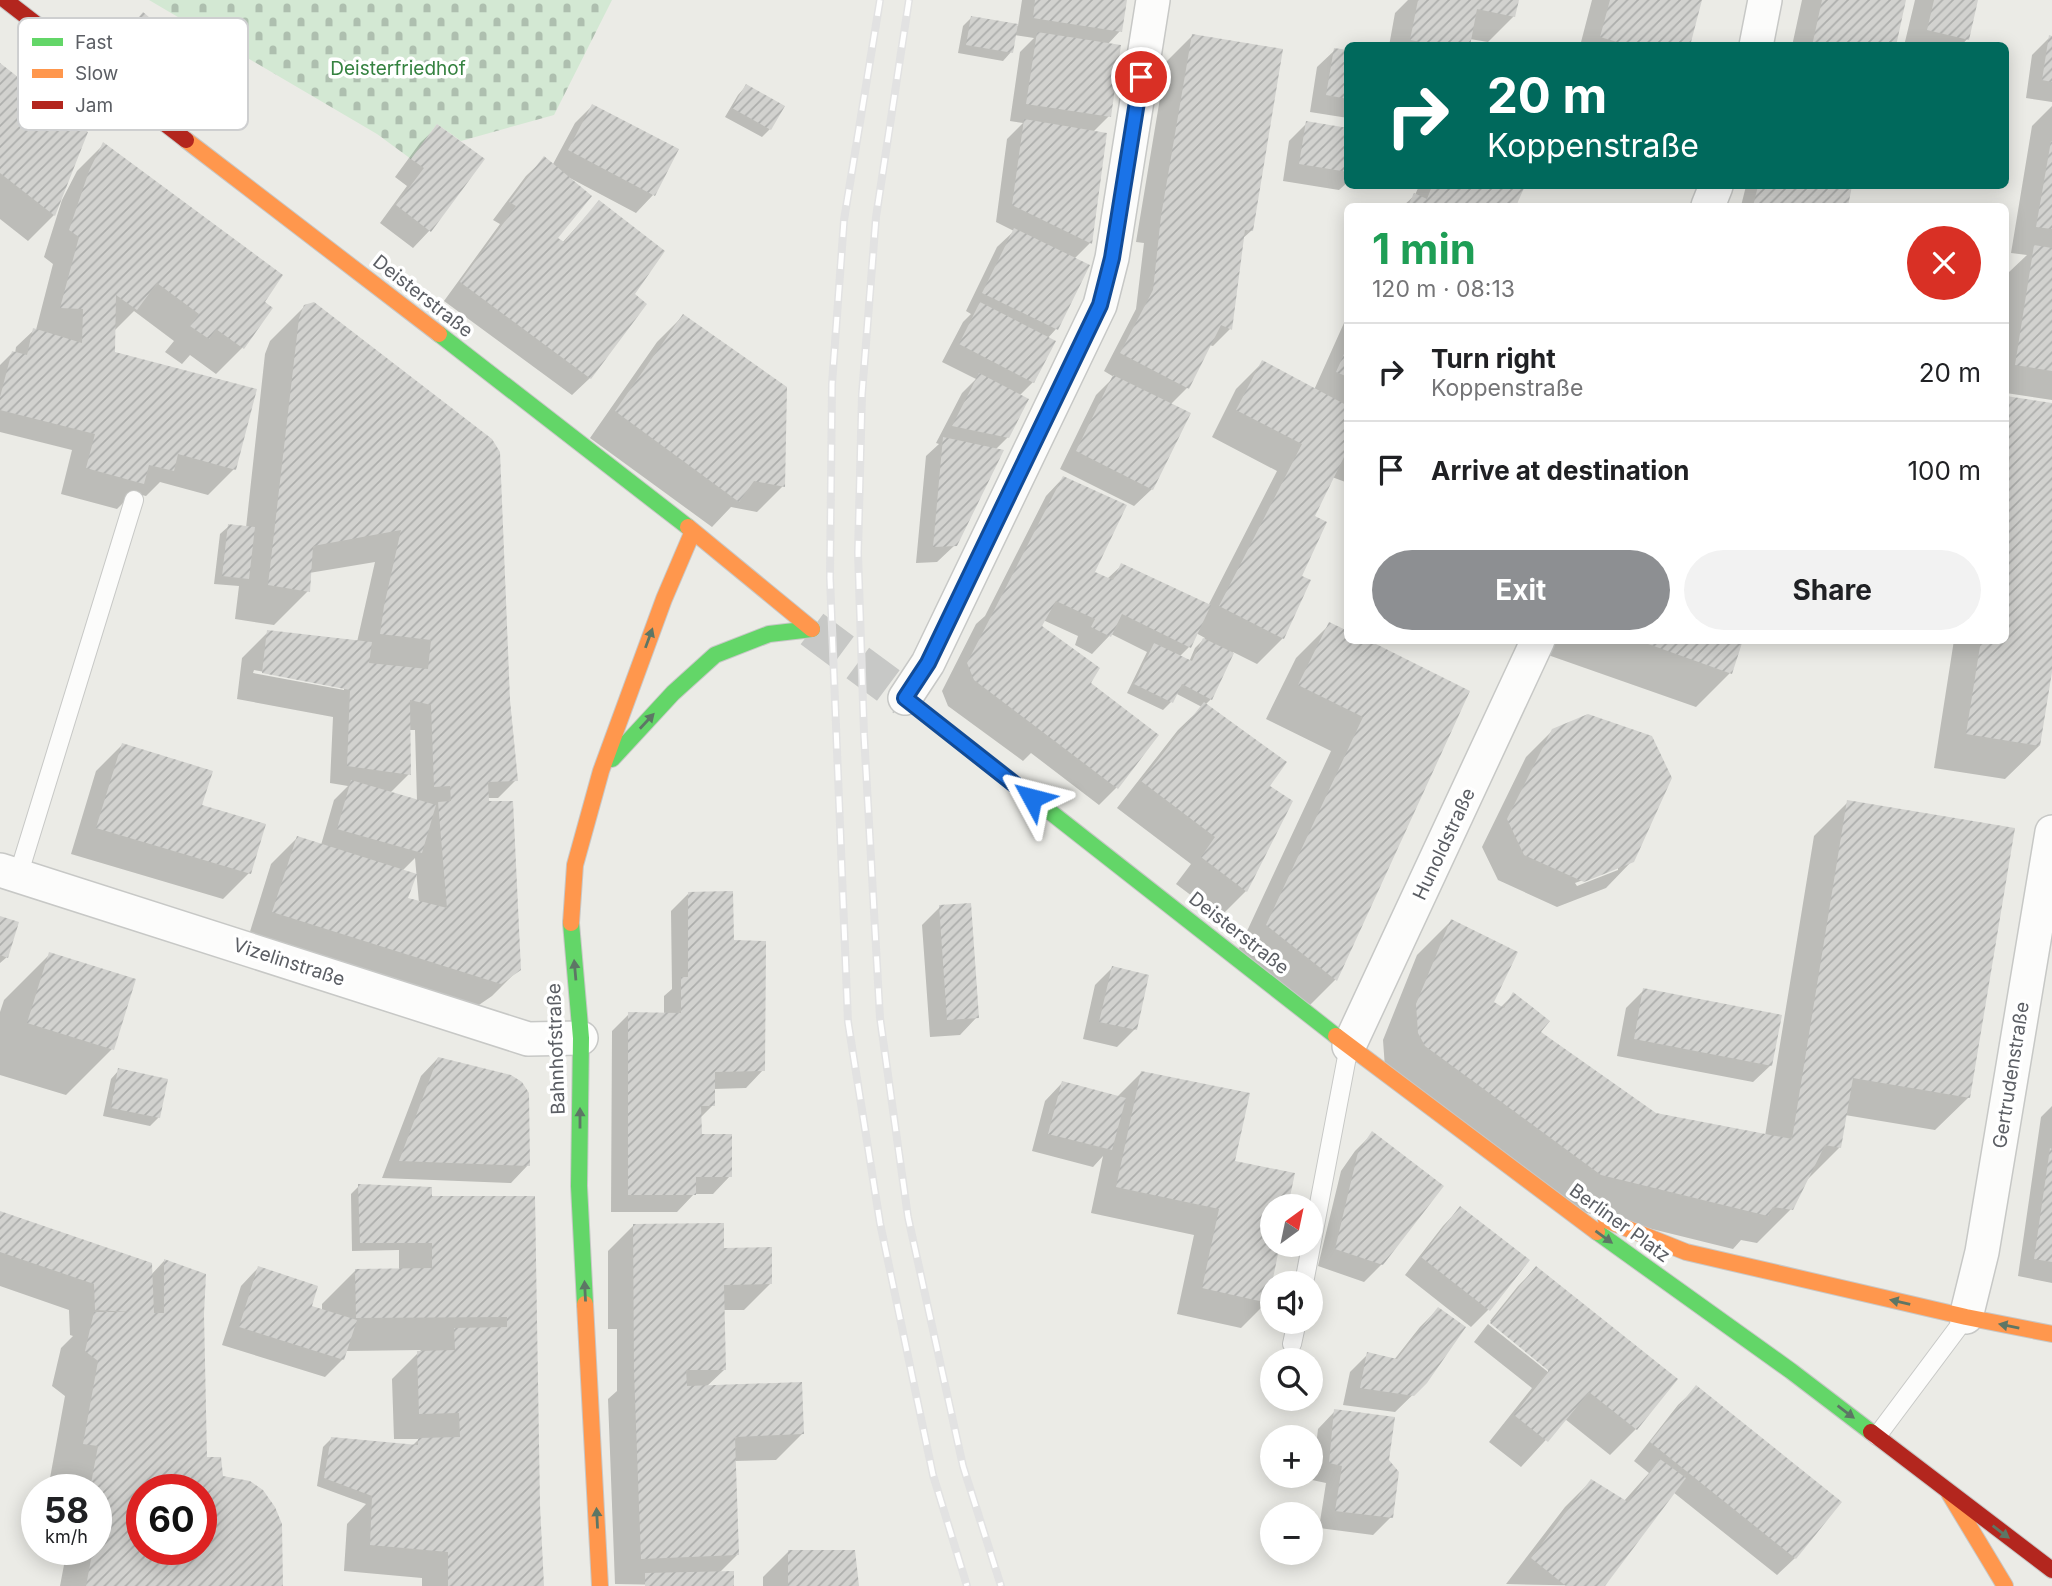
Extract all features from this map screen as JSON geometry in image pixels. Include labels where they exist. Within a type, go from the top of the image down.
[{"type":"main road","name":"Deisterstraße","points":[[5,0],[28,18]]},
{"type":"main road","name":"Deisterstraße","points":[[173,130],[693,531],[812,629],[769,634],[715,655],[673,693],[601,771]]},
{"type":"main road","name":"Bahnhofstraße","points":[[600,1586],[579,1186],[580,1038],[571,928],[575,865],[601,771],[664,599],[693,531]]},
{"type":"main road","name":"Deisterstraße","points":[[905,698],[1349,1046],[1549,1198]]},
{"type":"main road","name":"Berliner Platz","points":[[1549,1198],[1686,1252],[1966,1318],[2052,1334]]},
{"type":"main road","name":"Berliner Platz","points":[[1549,1198],[1877,1436],[2052,1570]]},
{"type":"main road","points":[[1949,1493],[2005,1586]]},
{"type":"street","points":[[905,698],[928,663],[1100,305],[1112,258],[1153,0]]},
{"type":"street","points":[[1757,42],[1765,0]]},
{"type":"street","name":"Hunoldstraße","points":[[1349,1046],[1536,644]]},
{"type":"street","name":"Gertrudenstraße","points":[[1966,1318],[1982,1252],[2052,832]]},
{"type":"street","name":"Vizelinstraße","points":[[9,873],[528,1039],[580,1038]]},
{"type":"lane","points":[[9,873],[134,500]]},
{"type":"lane","points":[[1306,1271],[1349,1046]]},
{"type":"lane","points":[[1877,1436],[1966,1318]]},
{"type":"lane","points":[[1292,1344],[1294,1334]]},
{"type":"green space","name":"Deisterfriedhof","points":[[149,0],[612,0],[554,115],[461,141],[437,124],[411,159],[377,134],[248,58],[248,18],[180,18]]},
{"type":"building","points":[[1035,0],[1127,0],[1122,32],[1033,18]]},
{"type":"building","points":[[1418,0],[1519,0],[1515,17],[1477,9],[1471,42],[1410,40]]},
{"type":"building","points":[[1610,0],[1702,0],[1691,42],[1617,42],[1600,37]]},
{"type":"building","points":[[1822,0],[1906,0],[1897,42],[1813,42]]},
{"type":"building","points":[[1934,0],[1978,0],[1969,40],[1927,30]]},
{"type":"building","points":[[143,12],[150,18],[138,18]]},
{"type":"building","points":[[971,16],[1018,24],[1013,53],[966,45]]},
{"type":"building","points":[[1037,32],[1121,45],[1111,117],[1026,104]]},
{"type":"building","points":[[1192,34],[1283,49],[1253,231],[1245,230],[1232,330],[1221,325],[1189,389],[1120,353],[1153,290],[1161,216]]},
{"type":"building","points":[[2049,35],[2052,36],[2052,82],[2042,80]]},
{"type":"building","points":[[1334,48],[1344,49],[1344,98],[1326,95]]},
{"type":"building","points":[[0,63],[18,77],[18,130],[88,132],[55,216],[0,173]]},
{"type":"building","points":[[746,84],[785,106],[771,130],[732,108]]},
{"type":"building","points":[[592,104],[679,149],[655,196],[568,150]]},
{"type":"building","points":[[1024,119],[1107,133],[1092,244],[1012,205]]},
{"type":"building","points":[[1306,121],[1344,127],[1344,171],[1299,164]]},
{"type":"building","points":[[437,124],[485,159],[431,232],[396,205],[424,168],[411,159]]},
{"type":"building","points":[[2052,141],[2052,229],[2036,227]]},
{"type":"building","points":[[103,142],[283,275],[265,302],[273,308],[244,349],[216,329],[209,339],[190,326],[199,314],[157,283],[137,310],[116,295],[115,352],[257,389],[236,470],[178,454],[174,471],[149,465],[144,484],[86,468],[95,434],[0,410],[0,397],[12,351],[27,355],[33,328],[82,343],[83,309],[60,308],[79,237],[69,230],[89,171]]},
{"type":"building","points":[[544,156],[592,196],[558,238],[564,242],[599,200],[665,251],[635,294],[647,304],[591,379],[460,282],[516,206],[509,202]]},
{"type":"building","points":[[1431,189],[1524,189],[1517,203],[1409,203],[1414,193],[1427,199]]},
{"type":"building","points":[[1757,189],[1851,189],[1849,203],[1754,203]]},
{"type":"building","points":[[1014,228],[1090,265],[1058,330],[982,293]]},
{"type":"building","points":[[2034,245],[2052,248],[2052,371],[2015,365]]},
{"type":"building","points":[[314,302],[492,439],[500,452],[510,700],[518,781],[488,782],[489,801],[513,801],[521,970],[501,984],[272,912],[297,836],[417,874],[408,898],[447,908],[438,802],[451,801],[450,786],[434,787],[431,705],[410,700],[411,775],[347,766],[350,690],[262,673],[267,630],[372,642],[369,663],[428,669],[431,640],[380,634],[401,530],[313,546],[310,592],[268,585],[299,318],[304,305]]},
{"type":"building","points":[[980,302],[1056,341],[1034,383],[959,344]]},
{"type":"building","points":[[683,314],[787,387],[785,487],[754,481],[739,502],[615,411]]},
{"type":"building","points":[[1344,354],[1344,375],[1336,372]]},
{"type":"building","points":[[1262,360],[1344,404],[1344,457],[1315,516],[1327,522],[1302,576],[1311,580],[1284,639],[1219,606],[1302,444],[1236,410]]},
{"type":"building","points":[[979,373],[1029,399],[1009,438],[952,426]]},
{"type":"building","points":[[1113,375],[1191,413],[1153,490],[1076,451]]},
{"type":"building","points":[[2009,396],[2052,403],[2052,672],[2040,746],[1966,734],[1980,644],[2009,644]]},
{"type":"building","points":[[943,437],[1004,450],[957,546],[933,547]]},
{"type":"building","points":[[1063,476],[1127,505],[1095,572],[1113,580],[1121,563],[1211,605],[1191,648],[1122,614],[1111,637],[1091,627],[1095,619],[1056,601],[1042,626],[1100,668],[1091,683],[1159,735],[1118,789],[974,680],[967,663]]},
{"type":"building","points":[[228,524],[255,527],[249,579],[222,576]]},
{"type":"building","points":[[1329,622],[1344,629],[1344,644],[1376,644],[1470,691],[1337,981],[1266,925],[1363,717],[1298,685]]},
{"type":"building","points":[[1203,638],[1234,653],[1212,700],[1182,684],[1173,703],[1134,684],[1154,643],[1192,661]]},
{"type":"building","points":[[1648,644],[1742,644],[1732,674]]},
{"type":"building","points":[[1204,702],[1287,762],[1270,786],[1293,801],[1247,892],[1201,857],[1215,837],[1141,781]]},
{"type":"building","points":[[1588,714],[1652,736],[1672,778],[1634,862],[1584,882],[1524,855],[1507,819],[1552,729]]},
{"type":"building","points":[[122,743],[213,771],[202,805],[266,824],[251,874],[96,828]]},
{"type":"building","points":[[351,780],[436,805],[422,853],[337,829]]},
{"type":"building","points":[[1847,800],[2015,828],[1970,1098],[1853,1078],[1841,1148],[1825,1145],[1793,1210],[1773,1207],[1768,1216],[1601,1175],[1425,1046],[1418,1033],[1416,1004],[1451,919],[1518,952],[1494,1002],[1504,1008],[1513,992],[1550,1021],[1541,1032],[1656,1113],[1792,1139]]},
{"type":"building","points":[[733,891],[734,940],[766,941],[765,1071],[715,1072],[715,1106],[701,1106],[702,1134],[732,1134],[732,1177],[696,1177],[696,1195],[628,1195],[628,1012],[681,1013],[681,977],[688,977],[688,892]]},
{"type":"building","points":[[971,903],[979,1018],[947,1020],[939,905]]},
{"type":"building","points":[[0,916],[19,922],[8,958],[0,955]]},
{"type":"building","points":[[49,952],[136,979],[114,1050],[27,1023]]},
{"type":"building","points":[[1112,966],[1149,975],[1137,1030],[1099,1022]]},
{"type":"building","points":[[1643,988],[1782,1015],[1772,1066],[1634,1039]]},
{"type":"building","points":[[438,1057],[511,1075],[522,1082],[529,1093],[530,1166],[399,1161]]},
{"type":"building","points":[[118,1068],[168,1079],[160,1118],[111,1108]]},
{"type":"building","points":[[1141,1071],[1250,1093],[1235,1161],[1295,1173],[1291,1194],[1260,1194],[1260,1257],[1277,1257],[1275,1271],[1260,1271],[1260,1301],[1202,1288],[1219,1209],[1116,1187]]},
{"type":"building","points":[[1062,1081],[1126,1098],[1112,1150],[1048,1134]]},
{"type":"building","points":[[1372,1131],[1444,1186],[1383,1265],[1335,1249],[1358,1152]]},
{"type":"building","points":[[2050,1148],[2052,1149],[2052,1262],[2034,1259]]},
{"type":"building","points":[[358,1184],[432,1187],[432,1196],[535,1196],[540,1505],[544,1586],[448,1586],[448,1552],[370,1545],[372,1496],[324,1478],[331,1437],[418,1445],[418,1438],[460,1437],[459,1413],[419,1414],[417,1351],[455,1350],[454,1328],[507,1327],[507,1317],[356,1318],[355,1269],[432,1268],[432,1243],[360,1243]]},
{"type":"building","points":[[1460,1206],[1530,1260],[1490,1311],[1421,1257]]},
{"type":"building","points":[[0,1211],[152,1263],[154,1313],[164,1313],[164,1259],[206,1274],[204,1314],[207,1457],[221,1457],[223,1476],[250,1481],[263,1490],[275,1507],[282,1524],[283,1586],[86,1586],[90,1565],[112,1565],[112,1474],[93,1474],[98,1446],[83,1444],[98,1361],[85,1351],[94,1312],[132,1312],[95,1310],[94,1284],[0,1252]]},
{"type":"building","points":[[724,1223],[724,1248],[772,1247],[772,1284],[724,1285],[726,1370],[686,1370],[687,1386],[802,1382],[804,1434],[735,1437],[739,1555],[641,1559],[634,1372],[633,1224]]},
{"type":"building","points":[[258,1266],[318,1286],[312,1306],[357,1320],[344,1360],[239,1327]]},
{"type":"building","points":[[1536,1266],[1678,1379],[1637,1430],[1589,1392],[1548,1442],[1514,1415],[1549,1371],[1490,1323]]},
{"type":"building","points":[[1438,1307],[1466,1327],[1427,1383],[1414,1396],[1360,1388],[1367,1352],[1397,1359]]},
{"type":"building","points":[[1696,1385],[1842,1502],[1796,1559],[1650,1442]]},
{"type":"building","points":[[1334,1409],[1395,1417],[1389,1460],[1399,1472],[1393,1518],[1335,1511],[1342,1466],[1329,1463]]},
{"type":"building","points":[[1660,1459],[1686,1478],[1605,1586],[1566,1586],[1531,1558],[1591,1479],[1628,1502]]},
{"type":"building","points":[[788,1550],[855,1550],[859,1586],[788,1586]]},
{"type":"building","points":[[734,1571],[734,1586],[645,1586],[645,1573]]},
{"type":"tunnel","points":[[812,629],[905,698]]},
{"type":"railway","points":[[880,0],[844,220],[832,384],[830,578],[848,1022],[880,1223],[933,1475],[967,1586]]},
{"type":"railway","points":[[909,0],[876,217],[862,394],[858,553],[864,734],[880,1018],[908,1217],[963,1466],[1001,1586]]},
{"type":"traffic: fast","points":[[439,334],[688,527]]},
{"type":"traffic: fast","points":[[612,759],[673,693],[715,655],[769,634],[812,629]]},
{"type":"traffic: fast","points":[[905,698],[1336,1036]]},
{"type":"traffic: fast","points":[[571,923],[581,1038],[579,1186],[585,1304]]},
{"type":"traffic: fast","points":[[1597,1232],[1791,1371],[1871,1432]]},
{"type":"traffic: slow","points":[[186,140],[439,334]]},
{"type":"traffic: slow","points":[[688,527],[812,629]]},
{"type":"traffic: slow","points":[[571,923],[575,865],[601,771],[664,599],[693,531]]},
{"type":"traffic: slow","points":[[1336,1036],[1597,1232]]},
{"type":"traffic: slow","points":[[1606,1220],[1686,1252],[1966,1317],[2052,1334]]},
{"type":"traffic: slow","points":[[585,1304],[600,1586]]},
{"type":"traffic: slow","points":[[1949,1493],[2005,1586]]},
{"type":"traffic: jam","points":[[5,0],[28,18]]},
{"type":"traffic: jam","points":[[173,130],[186,140]]},
{"type":"traffic: jam","points":[[1871,1432],[2052,1570]]},
{"type":"route","points":[[1032,798],[905,698],[928,663],[1100,305],[1112,258],[1141,77]]}]
